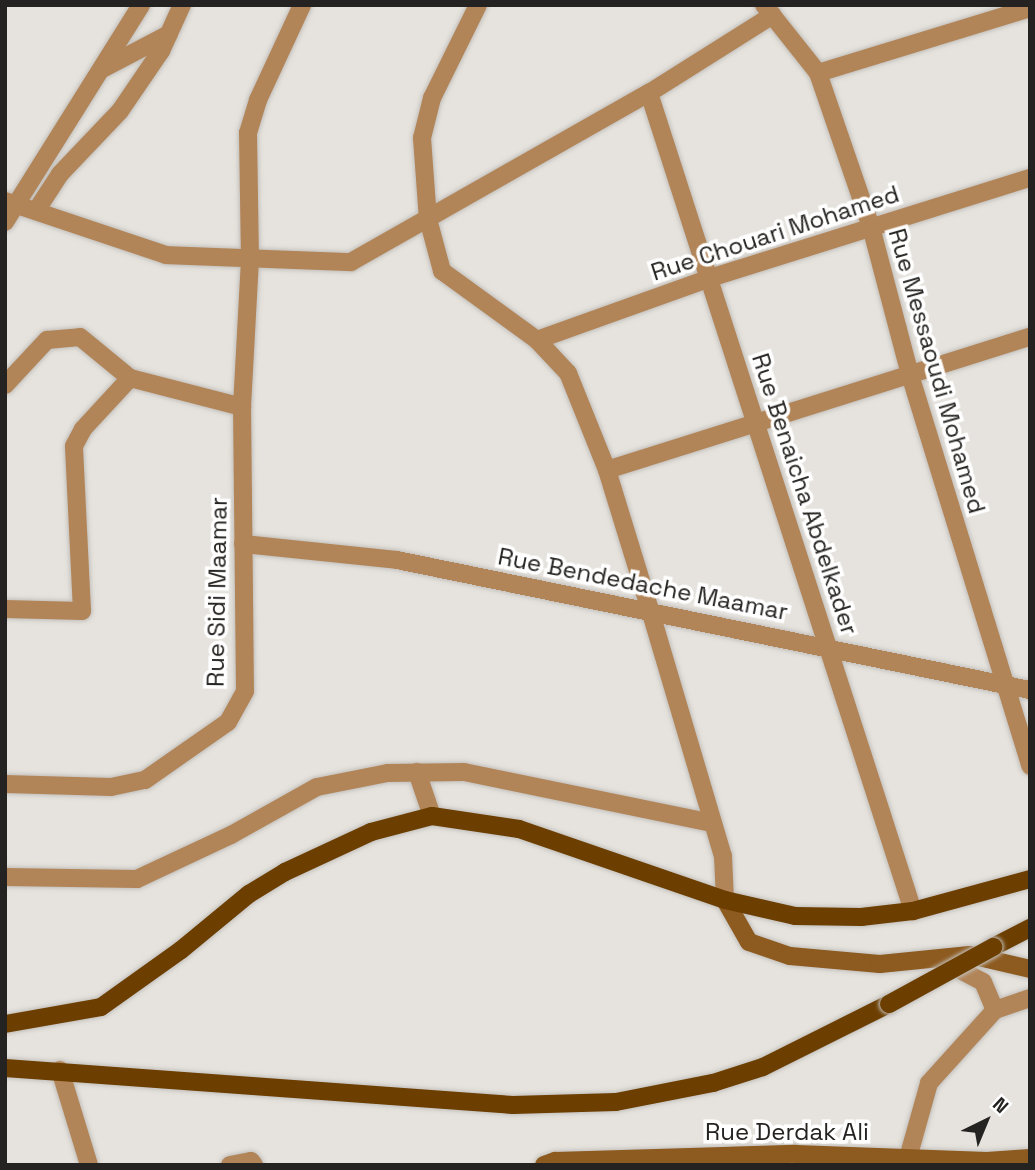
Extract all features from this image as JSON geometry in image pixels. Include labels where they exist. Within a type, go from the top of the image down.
[{"type":"main road","points":[[5,1024],[101,1007],[181,950],[249,894],[285,872],[371,832],[432,816],[519,829],[725,900],[795,916],[913,911],[1030,879]]},
{"type":"main road","points":[[5,1068],[513,1105],[616,1102],[713,1083],[763,1067],[889,1004],[1030,928]]},
{"type":"street","points":[[20,206],[141,5]]},
{"type":"street","points":[[5,222],[20,206],[60,174],[120,111],[169,34],[182,5]]},
{"type":"street","name":"Rue Sidi Maamar","points":[[5,784],[111,787],[145,780],[228,722],[245,691],[243,407],[250,260],[248,133],[258,100],[302,5]]},
{"type":"street","points":[[478,5],[432,97],[422,138],[428,219],[442,271],[537,340],[568,373],[607,470],[650,610],[723,856],[725,900],[749,942],[790,956],[880,964],[970,955],[1030,969]]},
{"type":"street","points":[[818,73],[1030,8]]},
{"type":"street","points":[[20,206],[166,255],[351,262],[649,93],[768,10]]},
{"type":"street","name":"Rue Messaoudi Mohamed","points":[[768,10],[818,73],[871,227],[911,378],[1030,766]]},
{"type":"street","points":[[102,69],[169,34]]},
{"type":"street","name":"Rue Benaicha Abdelkader","points":[[649,93],[913,911]]},
{"type":"street","name":"Rue Chouari Mohamed","points":[[537,340],[708,279],[1030,178]]},
{"type":"street","points":[[5,385],[47,340],[80,337],[131,378],[243,407]]},
{"type":"street","points":[[607,470],[757,422],[911,378],[1030,337]]},
{"type":"street","points":[[5,609],[82,611],[74,446],[83,429],[131,378]]},
{"type":"street","name":"Rue Bendedache Maamar","points":[[243,544],[397,560],[1030,690]]},
{"type":"street","points":[[417,772],[432,816]]},
{"type":"street","points":[[5,877],[137,879],[231,835],[317,787],[388,773],[464,772],[713,823]]},
{"type":"street","points":[[939,958],[983,982],[995,1010]]},
{"type":"street","points":[[906,1160],[929,1083],[995,1010],[1030,998]]},
{"type":"street","points":[[60,1070],[89,1165]]},
{"type":"street","name":"Rue Derdak Ali","points":[[553,1163],[986,1161],[1030,1158]]},
{"type":"street","points":[[230,1165],[253,1163]]}]
